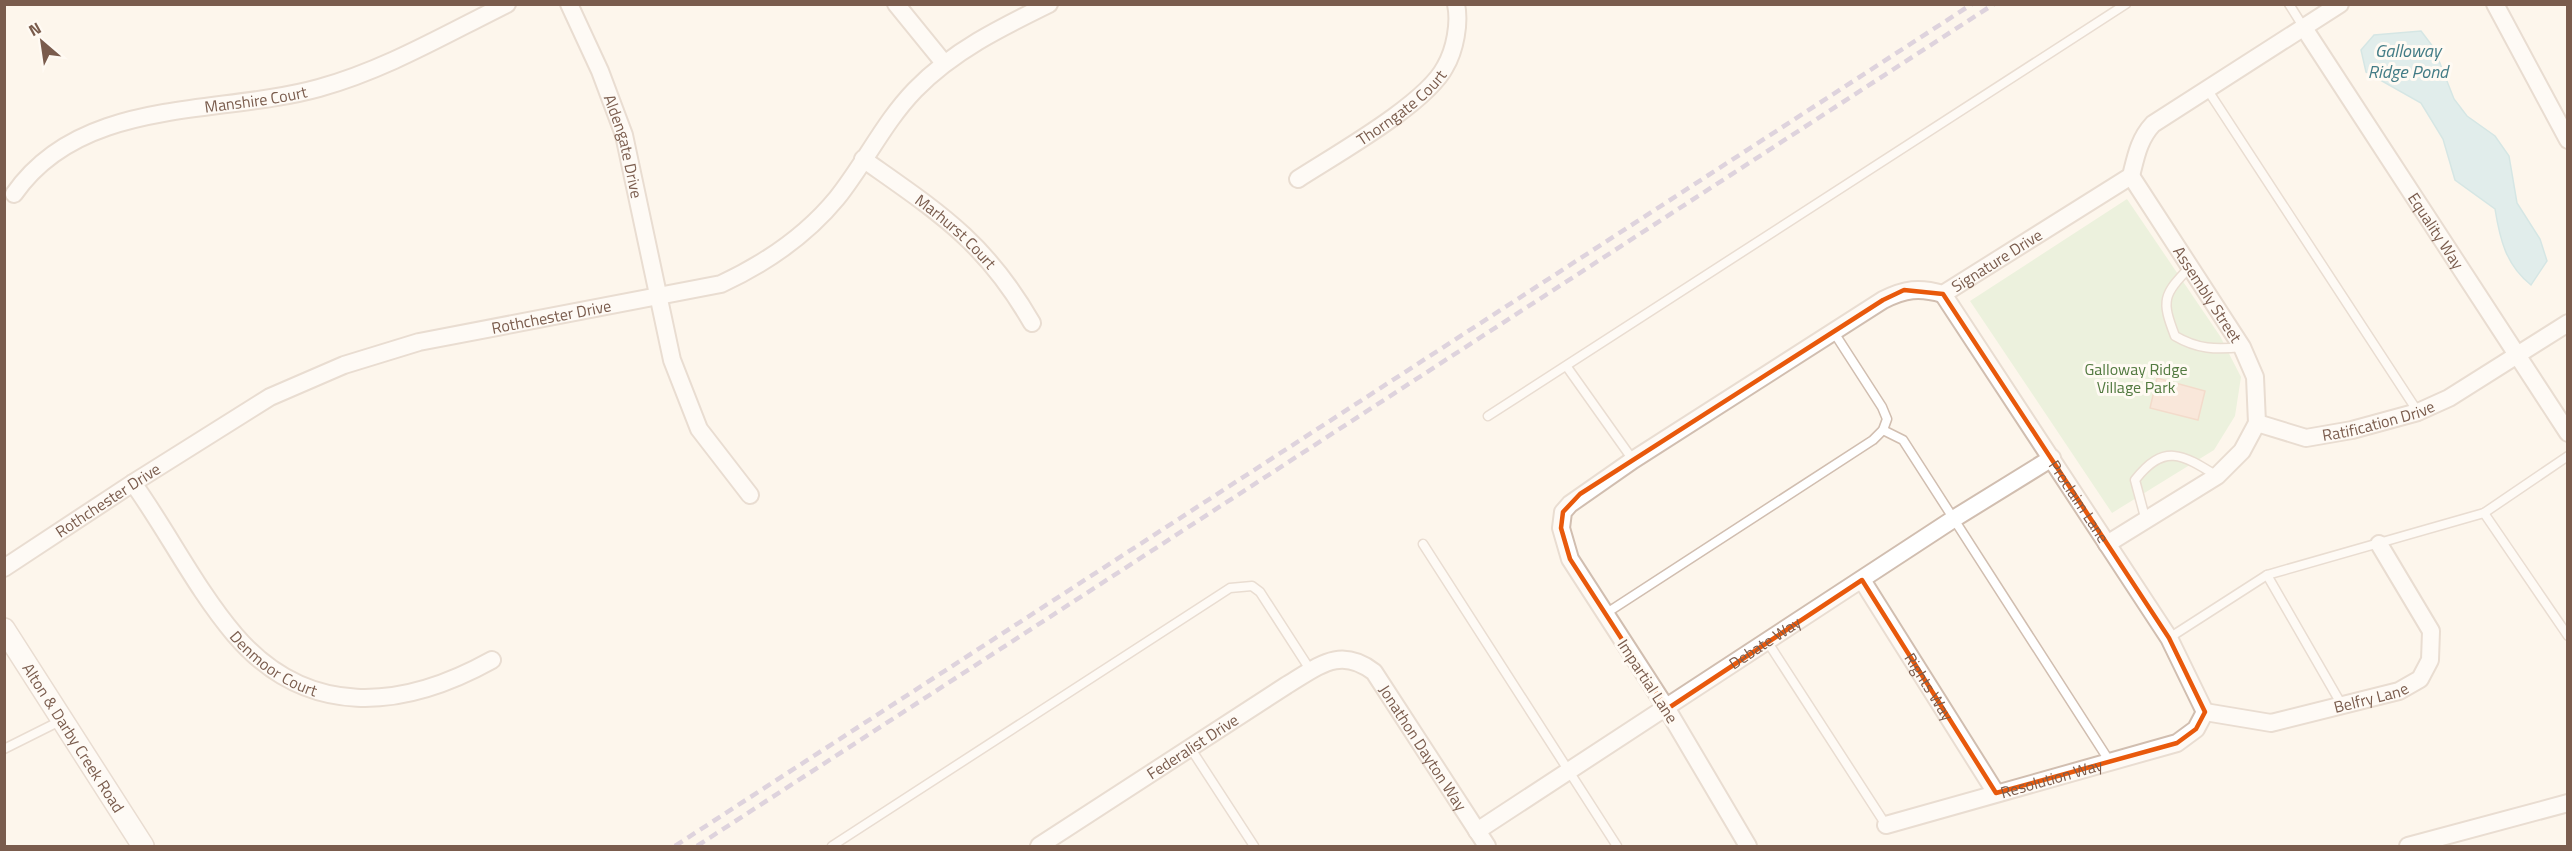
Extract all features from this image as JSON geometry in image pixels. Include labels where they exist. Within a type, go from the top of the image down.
[{"type":"street","name":"Manshire Court","points":[[14,194],[27,176],[55,150],[97,132],[155,113],[285,96],[321,88],[380,66],[507,4]]},
{"type":"street","name":"Aldengate Drive","points":[[570,4],[600,71],[624,135],[672,360],[699,429],[750,495]]},
{"type":"street","points":[[896,4],[944,63]]},
{"type":"street","name":"Rothchester Drive","points":[[4,568],[270,397],[344,365],[419,342],[721,284],[753,269],[785,249],[837,198],[914,91],[944,63],[986,36],[1049,4]]},
{"type":"street","name":"Thorngate Court","points":[[1298,180],[1412,104],[1445,68],[1459,20],[1456,4]]},
{"type":"street","points":[[2131,176],[2144,134],[2153,124],[2340,4]]},
{"type":"street","points":[[2495,4],[2568,140]]},
{"type":"street","name":"Equality Way","points":[[2304,28],[2568,433]]},
{"type":"street","name":"Marhurst Court","points":[[863,159],[952,222],[982,251],[1012,289],[1032,323]]},
{"type":"street","name":"Assembly Street","points":[[2131,176],[2242,347],[2255,377],[2257,423]]},
{"type":"street","name":"Signature Drive","points":[[1563,512],[1580,494],[1833,331],[1904,290],[1925,289],[1943,294],[2131,176]]},
{"type":"street","name":"Proclaim Lane","points":[[1943,294],[2169,638],[2205,712]]},
{"type":"street","name":"Ratification Drive","points":[[2257,423],[2306,438],[2352,430],[2418,412],[2450,398],[2568,323]]},
{"type":"street","points":[[2107,544],[2217,476],[2242,451],[2257,423]]},
{"type":"street","name":"Debate Way","points":[[1477,831],[1667,709],[1767,640],[1955,518],[2052,458]]},
{"type":"street","name":"Denmoor Court","points":[[133,483],[235,634],[263,663],[286,679],[333,696],[373,699],[400,696],[473,670],[492,660]]},
{"type":"street","name":"Impartial Lane","points":[[1563,512],[1561,528],[1570,559],[1667,709],[1748,846]]},
{"type":"street","name":"Belfry Lane","points":[[2205,712],[2271,723],[2343,707],[2399,691],[2420,679],[2430,660],[2431,631],[2379,544]]},
{"type":"street","name":"Rights Way","points":[[1862,580],[1996,793]]},
{"type":"street","name":"Alton & Darby Creek Road","points":[[4,629],[143,846]]},
{"type":"street","name":"Federalist Drive","points":[[1039,846],[1329,660],[1349,658]]},
{"type":"street","name":"Jonathon Dayton Way","points":[[1349,658],[1362,663],[1374,672],[1487,846]]},
{"type":"street","name":"Resolution Way","points":[[1886,825],[2177,743],[2196,729],[2205,712]]},
{"type":"street","points":[[2408,846],[2568,803]]},
{"type":"lane","points":[[1488,416],[2126,4]]},
{"type":"lane","points":[[2289,4],[2304,28]]},
{"type":"lane","points":[[2207,89],[2418,412]]},
{"type":"lane","points":[[2190,267],[2170,288],[2165,310],[2175,336],[2190,345],[2214,350],[2242,347]]},
{"type":"lane","points":[[1604,614],[1873,440],[1883,430],[1887,419],[1882,407],[1833,331]]},
{"type":"lane","points":[[1567,367],[1633,460]]},
{"type":"lane","points":[[1883,430],[1903,440],[2110,762]]},
{"type":"lane","points":[[2146,521],[2136,480],[2149,463],[2169,454],[2190,459],[2217,476]]},
{"type":"lane","points":[[2169,638],[2267,575],[2484,513],[2568,456]]},
{"type":"lane","points":[[2484,513],[2568,636]]},
{"type":"lane","points":[[1423,544],[1617,846]]},
{"type":"lane","points":[[2267,575],[2343,707]]},
{"type":"lane","points":[[832,846],[1230,588],[1252,586],[1260,592],[1311,671]]},
{"type":"lane","points":[[1767,640],[1886,825]]},
{"type":"lane","points":[[4,749],[63,720]]},
{"type":"lane","points":[[1191,749],[1253,846]]},
{"type":"highlighted area","points":[[1904,290],[1943,294],[2169,638],[2205,712],[2196,729],[2177,743],[1996,793],[1862,580],[1667,709],[1570,559],[1561,528],[1563,512],[1580,494],[1883,300]]},
{"type":"green space","name":"Galloway Ridge Village Park","points":[[2127,199],[2220,336],[2241,377],[2235,416],[2214,450],[2112,513],[1970,301]]},
{"type":"water","name":"Galloway Ridge Pond","points":[[2421,31],[2434,48],[2454,99],[2467,116],[2495,136],[2509,156],[2517,203],[2540,239],[2547,261],[2531,285],[2510,260],[2499,231],[2495,209],[2455,180],[2443,139],[2421,103],[2366,72],[2361,50],[2374,35]]},
{"type":"building","points":[[2157,378],[2205,391],[2198,420],[2150,408]]},
{"type":"railway","points":[[675,846],[1972,4]]},
{"type":"railway","points":[[697,846],[1994,4]]}]
